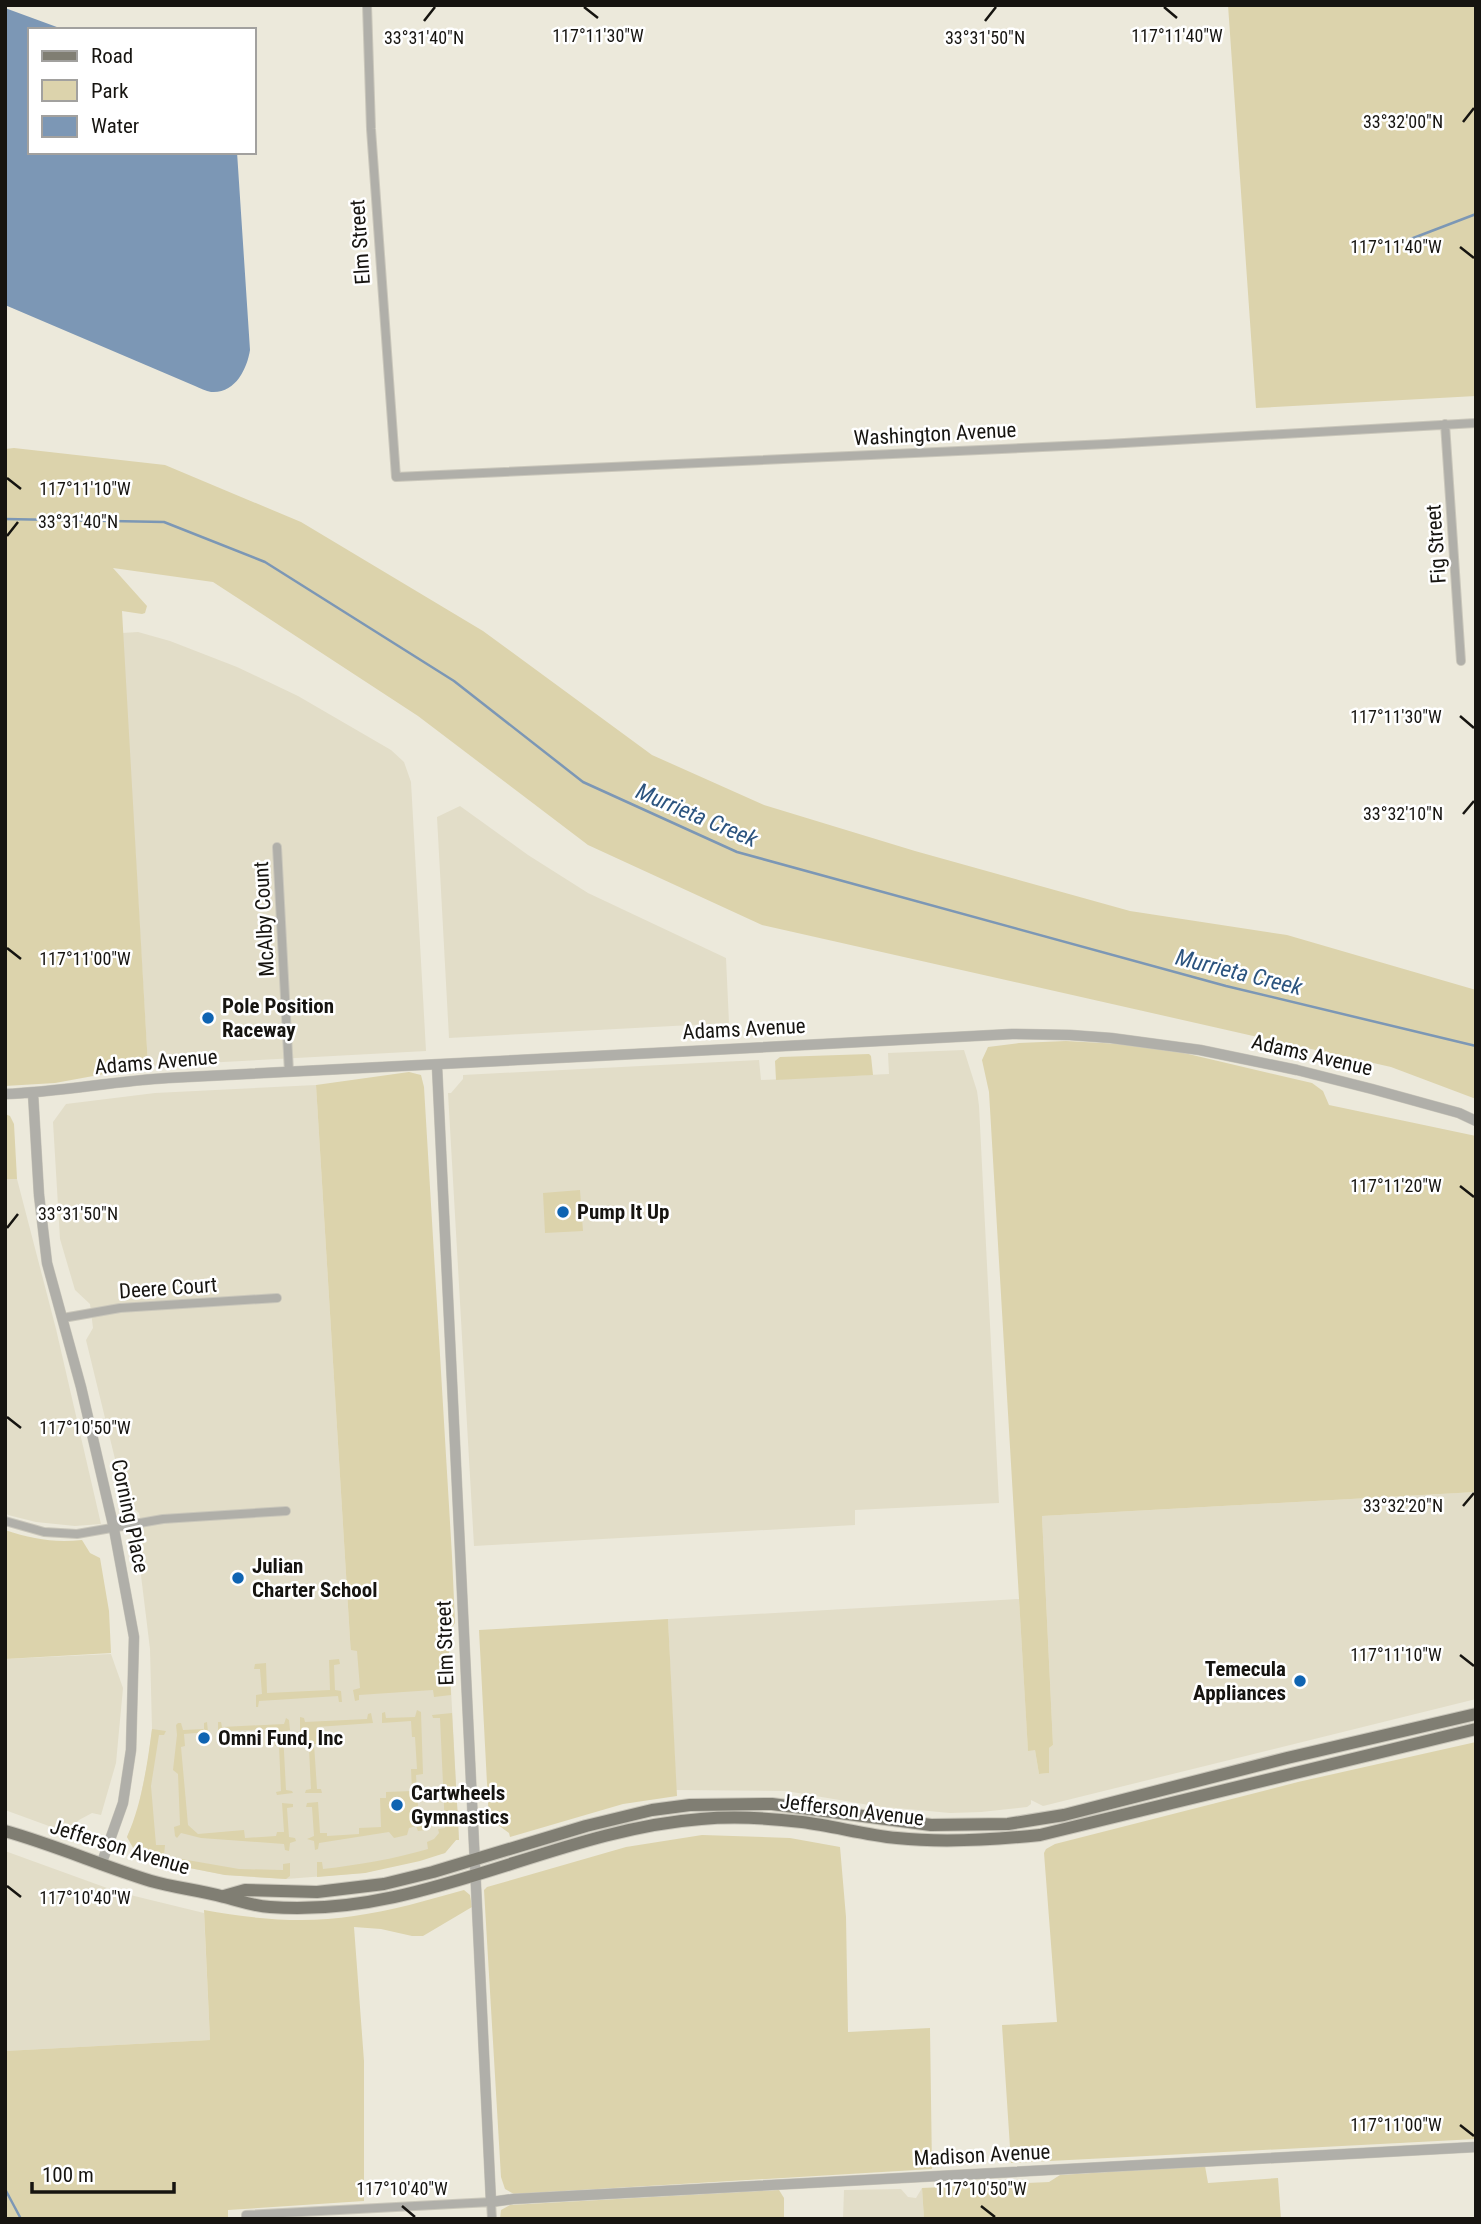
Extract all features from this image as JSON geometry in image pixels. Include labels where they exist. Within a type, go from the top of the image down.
[{"type":"main road","name":"Jefferson Avenue","points":[[224,1896],[246,1890],[317,1892],[384,1884],[586,1826],[652,1810],[690,1805],[772,1804],[931,1825],[1008,1824],[1065,1815],[1326,1748],[1476,1714]]},
{"type":"main road","name":"Jefferson Avenue","points":[[5,1831],[154,1882],[224,1896],[246,1905],[272,1908],[317,1907],[368,1902],[477,1875],[598,1838],[661,1824],[699,1819],[735,1817],[802,1822],[895,1838],[987,1840],[1040,1835],[1476,1729]]},
{"type":"main road","points":[[1254,1783],[1288,1765],[1318,1758],[1324,1754],[1326,1748]]},
{"type":"main road","points":[[699,1819],[723,1812],[769,1810],[772,1804]]},
{"type":"street","name":"Elm Street","points":[[367,5],[371,129],[396,477]]},
{"type":"street","name":"Washington Avenue","points":[[396,477],[1476,423]]},
{"type":"street","name":"Fig Street","points":[[1446,424],[1461,661]]},
{"type":"street","name":"McAlby Count","points":[[277,847],[289,1073]]},
{"type":"street","name":"Adams Avenue","points":[[5,1094],[159,1079],[1001,1035],[1070,1035],[1152,1042],[1247,1059],[1411,1099],[1459,1113],[1476,1121]]},
{"type":"street","name":"Elm Street","points":[[437,1066],[492,2219]]},
{"type":"street","name":"Corning Place","points":[[33,1093],[37,1172],[47,1263],[114,1529],[134,1637],[131,1750],[123,1803],[102,1865]]},
{"type":"street","name":"Deere Court","points":[[63,1318],[120,1308],[277,1298]]},
{"type":"street","points":[[5,1521],[44,1532],[78,1534],[163,1519],[286,1511]]},
{"type":"street","name":"Madison Avenue","points":[[491,2202],[1476,2147]]},
{"type":"street","points":[[246,2219],[246,2215],[491,2202]]},
{"type":"shaded area","points":[[138,632],[170,641],[237,667],[298,696],[391,750],[404,762],[411,782],[426,1051],[148,1066],[122,633]]},
{"type":"shaded area","points":[[460,806],[528,855],[588,893],[726,958],[729,1023],[449,1038],[437,817]]},
{"type":"shaded area","points":[[964,1050],[979,1106],[999,1503],[855,1510],[855,1525],[474,1546],[448,1093],[463,1079],[463,1075],[759,1060],[761,1080],[889,1074],[888,1053]]},
{"type":"shaded area","points":[[316,1085],[350,1639],[448,1633],[459,1840],[445,1853],[364,1873],[286,1879],[225,1875],[139,1858],[127,1837],[137,1814],[152,1729],[150,1649],[138,1551],[143,1532],[139,1513],[125,1500],[86,1340],[93,1328],[90,1304],[75,1290],[60,1239],[53,1122],[66,1104],[155,1093]]},
{"type":"shaded area","points":[[5,1179],[17,1179],[56,1329],[101,1524],[75,1526],[36,1522],[5,1512]]},
{"type":"shaded area","points":[[1476,1492],[1476,1699],[1043,1806],[1031,1800],[1027,1807],[950,1813],[875,1806],[786,1791],[676,1790],[668,1619],[1019,1599],[1028,1750],[1035,1750],[1039,1774],[1049,1773],[1049,1748],[1053,1745],[1042,1516]]},
{"type":"shaded area","points":[[111,1654],[123,1688],[116,1763],[101,1815],[92,1813],[79,1820],[68,1833],[5,1810],[5,1659]]},
{"type":"shaded area","points":[[5,1851],[118,1892],[204,1913],[210,2040],[5,2051]]},
{"type":"shaded area","points":[[922,2188],[924,2219],[843,2219],[844,2190],[901,2189],[908,2197],[916,2198]]},
{"type":"green space","points":[[1228,5],[1476,5],[1476,396],[1256,408]]},
{"type":"green space","points":[[5,449],[165,465],[301,522],[483,631],[652,755],[764,805],[915,851],[1130,911],[1287,935],[1476,990],[1476,1099],[1391,1067],[762,925],[588,845],[418,716],[213,582],[113,568],[147,606],[142,614],[122,611],[148,1066],[55,1083],[5,1086]]},
{"type":"green space","points":[[1066,1041],[1120,1044],[1184,1053],[1312,1083],[1323,1091],[1329,1105],[1476,1136],[1476,1492],[1042,1516],[1053,1745],[1049,1748],[1049,1773],[1039,1774],[1035,1750],[1028,1751],[989,1092],[982,1060],[988,1047]]},
{"type":"green space","points":[[869,1054],[873,1075],[776,1080],[775,1061],[780,1057]]},
{"type":"green space","points":[[409,1072],[421,1075],[424,1087],[455,1623],[448,1633],[451,1695],[434,1697],[433,1690],[359,1695],[359,1700],[355,1701],[353,1690],[360,1688],[357,1651],[351,1650],[350,1639],[316,1085]]},
{"type":"green space","points":[[5,1114],[10,1116],[14,1124],[17,1179],[5,1179]]},
{"type":"green space","name":"Pump It Up","points":[[580,1190],[583,1231],[545,1233],[543,1193]]},
{"type":"green space","points":[[5,1530],[43,1540],[82,1540],[90,1553],[100,1558],[109,1611],[111,1653],[5,1659]]},
{"type":"green space","points":[[668,1619],[677,1796],[623,1804],[510,1837],[509,1833],[494,1822],[489,1822],[479,1630]]},
{"type":"green space","points":[[339,1659],[340,1664],[334,1665],[335,1690],[341,1691],[342,1702],[339,1702],[338,1696],[259,1701],[256,1707],[256,1695],[262,1694],[260,1669],[254,1669],[255,1664],[266,1663],[267,1693],[330,1690],[329,1660]]},
{"type":"green space","points":[[417,1710],[421,1712],[423,1774],[416,1775],[419,1823],[425,1823],[425,1830],[418,1831],[416,1826],[409,1828],[407,1835],[394,1838],[389,1832],[319,1843],[318,1849],[315,1850],[314,1841],[307,1839],[314,1836],[312,1807],[306,1807],[307,1803],[318,1802],[320,1833],[327,1833],[327,1836],[359,1834],[359,1828],[381,1827],[380,1798],[386,1798],[386,1792],[412,1791],[411,1769],[417,1769],[411,1721],[382,1723],[382,1713],[385,1712],[386,1718],[415,1717]]},
{"type":"green space","points":[[371,1713],[373,1723],[317,1727],[318,1744],[314,1744],[317,1789],[321,1789],[322,1793],[305,1793],[311,1789],[308,1730],[300,1730],[300,1717],[304,1718],[305,1722],[367,1719]]},
{"type":"green space","points":[[452,1713],[459,1840],[445,1853],[420,1861],[365,1873],[317,1877],[317,1862],[322,1862],[323,1869],[428,1849],[427,1842],[434,1839],[439,1833],[438,1829],[445,1828],[440,1718],[433,1718],[432,1715]]},
{"type":"green space","points":[[286,1718],[289,1720],[290,1730],[283,1732],[286,1790],[293,1793],[277,1795],[276,1792],[281,1791],[279,1746],[275,1746],[275,1729],[221,1733],[218,1730],[218,1722],[221,1722],[222,1727],[284,1724]]},
{"type":"green space","points":[[207,1722],[208,1732],[184,1734],[185,1746],[181,1747],[188,1825],[198,1834],[244,1830],[245,1838],[276,1836],[277,1832],[284,1832],[282,1803],[293,1804],[293,1807],[287,1808],[289,1837],[295,1838],[296,1841],[290,1843],[289,1851],[285,1850],[284,1844],[201,1838],[181,1833],[177,1838],[175,1836],[174,1827],[180,1825],[178,1774],[173,1770],[176,1725],[181,1723],[183,1730],[204,1729],[204,1723]]},
{"type":"green space","points":[[152,1729],[166,1731],[164,1735],[159,1735],[151,1786],[156,1845],[165,1845],[164,1856],[239,1869],[283,1870],[283,1864],[290,1863],[290,1876],[286,1879],[225,1875],[139,1858],[127,1837],[140,1798]]},
{"type":"green space","points":[[1476,1742],[1476,2139],[1011,2163],[1002,2025],[1057,2022],[1044,1853],[1046,1849],[1055,1844],[1298,1782]]},
{"type":"green space","points":[[702,1835],[790,1838],[840,1847],[846,1917],[848,2032],[930,2028],[932,2169],[514,2194],[505,2189],[501,2177],[484,1890],[626,1847]]},
{"type":"green space","points":[[464,1890],[470,1895],[472,1907],[423,1936],[354,1927],[364,2061],[364,2201],[228,2210],[228,2219],[8,2219],[5,2215],[5,2051],[210,2040],[204,1910],[241,1916],[317,1920],[368,1914]]},
{"type":"green space","points":[[1205,2166],[1208,2183],[1278,2178],[1281,2219],[924,2219],[922,2188],[1049,2182],[1060,2175]]},
{"type":"green space","points":[[779,2190],[784,2198],[784,2219],[500,2219],[501,2210],[510,2205]]},
{"type":"water","points":[[5,8],[60,28],[28,28],[28,154],[237,154],[250,350],[243,372],[233,385],[219,392],[211,392],[5,305]]},
{"type":"waterway","points":[[1408,240],[1476,214]]},
{"type":"waterway","name":"Murrieta Creek","points":[[5,519],[164,522],[265,562],[454,681],[583,782],[737,852],[1226,986],[1476,1046]]},
{"type":"waterway","points":[[5,2189],[21,2219]]},
{"type":"place","name":"Pole Position Raceway","points":[[208,1018]]},
{"type":"place","name":"Pump It Up","points":[[563,1212]]},
{"type":"place","name":"Julian Charter School","points":[[238,1578]]},
{"type":"place","name":"Temecula Appliances","points":[[1300,1681]]},
{"type":"place","name":"Omni Fund, Inc","points":[[204,1738]]},
{"type":"place","name":"Cartwheels Gymnastics","points":[[397,1805]]}]
